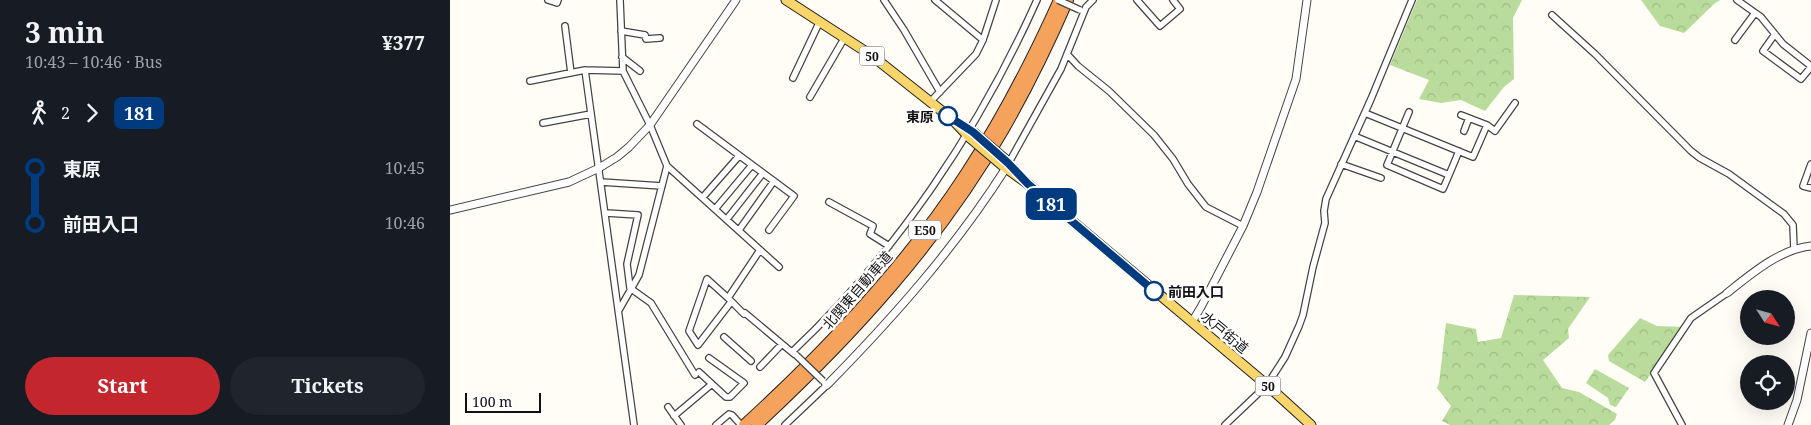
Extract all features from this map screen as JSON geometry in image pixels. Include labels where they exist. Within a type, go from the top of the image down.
[{"type":"highway","name":"北関東自動車道","points":[[742,425],[807,364],[858,311],[885,281],[937,214],[966,174],[996,124],[1023,75],[1058,0]]},
{"type":"highway","name":"北関東自動車道","points":[[757,425],[819,365],[891,288],[944,220],[1003,130],[1031,80],[1068,0]]},
{"type":"main road","name":"水戸街道","points":[[786,0],[845,37],[892,71],[969,133],[1267,385],[1311,425]]},
{"type":"street","points":[[548,0],[557,3],[558,0]]},
{"type":"street","points":[[620,0],[623,71],[650,125],[667,166],[716,208],[779,267]]},
{"type":"street","points":[[450,210],[578,179],[599,168],[630,147],[650,125],[736,0]]},
{"type":"street","points":[[884,0],[940,92]]},
{"type":"street","points":[[935,0],[983,40]]},
{"type":"street","points":[[930,102],[976,54],[983,40],[996,0]]},
{"type":"street","points":[[794,353],[889,246],[969,133],[1005,66],[1037,0]]},
{"type":"street","points":[[1058,0],[1082,10]]},
{"type":"street","points":[[784,425],[883,328],[929,274],[967,224],[1046,97],[1067,54],[1082,10],[1093,0]]},
{"type":"street","points":[[1137,0],[1160,26],[1180,9],[1173,0]]},
{"type":"street","points":[[1192,322],[1243,226],[1257,192],[1296,79],[1307,0]]},
{"type":"street","points":[[1224,425],[1267,385],[1285,357],[1303,315],[1325,223],[1326,199],[1412,0]]},
{"type":"street","points":[[1737,0],[1769,25],[1783,44],[1811,66],[1801,79],[1763,51],[1775,34]]},
{"type":"street","points":[[1735,40],[1755,13]]},
{"type":"street","points":[[1552,15],[1595,54],[1691,151],[1729,174],[1784,214],[1793,225],[1794,249]]},
{"type":"street","points":[[792,78],[820,21]]},
{"type":"street","points":[[565,26],[571,73]]},
{"type":"street","points":[[621,31],[645,35],[646,39],[660,38]]},
{"type":"street","points":[[810,97],[845,37]]},
{"type":"street","points":[[1067,54],[1078,66],[1110,91],[1164,146],[1206,208],[1243,226]]},
{"type":"street","points":[[622,57],[640,71]]},
{"type":"street","points":[[530,80],[585,70],[623,71]]},
{"type":"street","points":[[585,70],[634,425]]},
{"type":"street","points":[[1461,115],[1487,125],[1496,131],[1515,103]]},
{"type":"street","points":[[1364,112],[1473,157],[1487,125]]},
{"type":"street","points":[[1409,112],[1386,165],[1443,189],[1459,151]]},
{"type":"street","points":[[543,123],[591,114]]},
{"type":"street","points":[[1464,131],[1469,118]]},
{"type":"street","points":[[697,124],[794,196],[769,230]]},
{"type":"street","points":[[1354,136],[1449,175]]},
{"type":"street","points":[[703,197],[739,156]]},
{"type":"street","points":[[1341,164],[1381,178]]},
{"type":"street","points":[[1811,164],[1803,186],[1811,188]]},
{"type":"street","points":[[716,208],[752,165]]},
{"type":"street","points":[[618,310],[640,274],[667,166]]},
{"type":"street","points":[[727,219],[763,173]]},
{"type":"street","points":[[601,182],[662,186]]},
{"type":"street","points":[[739,230],[774,182]]},
{"type":"street","points":[[829,202],[873,226],[870,234],[889,246]]},
{"type":"street","points":[[606,213],[638,216],[627,264],[630,288],[651,303],[697,374],[726,397],[730,397],[744,383],[709,358]]},
{"type":"street","points":[[1682,425],[1654,374],[1691,318],[1779,256],[1794,249],[1811,246]]},
{"type":"street","points":[[760,250],[729,300],[698,345],[689,331],[707,279],[729,300],[744,314],[794,353],[825,383]]},
{"type":"street","points":[[1788,425],[1797,400],[1811,333]]},
{"type":"street","points":[[724,337],[751,361]]},
{"type":"street","points":[[760,367],[782,344]]},
{"type":"street","points":[[674,416],[712,384]]},
{"type":"street","points":[[668,407],[682,425]]},
{"type":"street","points":[[716,425],[729,414],[742,425]]},
{"type":"green space","points":[[1417,0],[1522,0],[1513,18],[1514,79],[1504,87],[1485,111],[1461,100],[1441,103],[1419,99],[1429,80],[1390,65]]},
{"type":"green space","points":[[1641,0],[1720,0],[1684,33],[1660,26]]},
{"type":"green space","points":[[1514,295],[1590,297],[1568,329],[1569,338],[1543,360],[1562,388],[1579,392],[1617,414],[1615,420],[1609,425],[1450,425],[1442,421],[1451,406],[1437,388],[1446,323],[1476,329],[1478,342],[1501,338]]},
{"type":"green space","points":[[1640,318],[1657,326],[1684,327],[1645,382],[1609,361],[1608,355]]},
{"type":"green space","points":[[1595,369],[1629,388],[1616,407],[1610,405],[1608,398],[1586,383]]},
{"type":"bus line","name":"181","points":[[948,116],[973,132],[1008,163],[1028,184],[1154,291]]},
{"type":"place","name":"東原","points":[[948,116]]},
{"type":"place","name":"前田入口","points":[[1154,291]]}]
